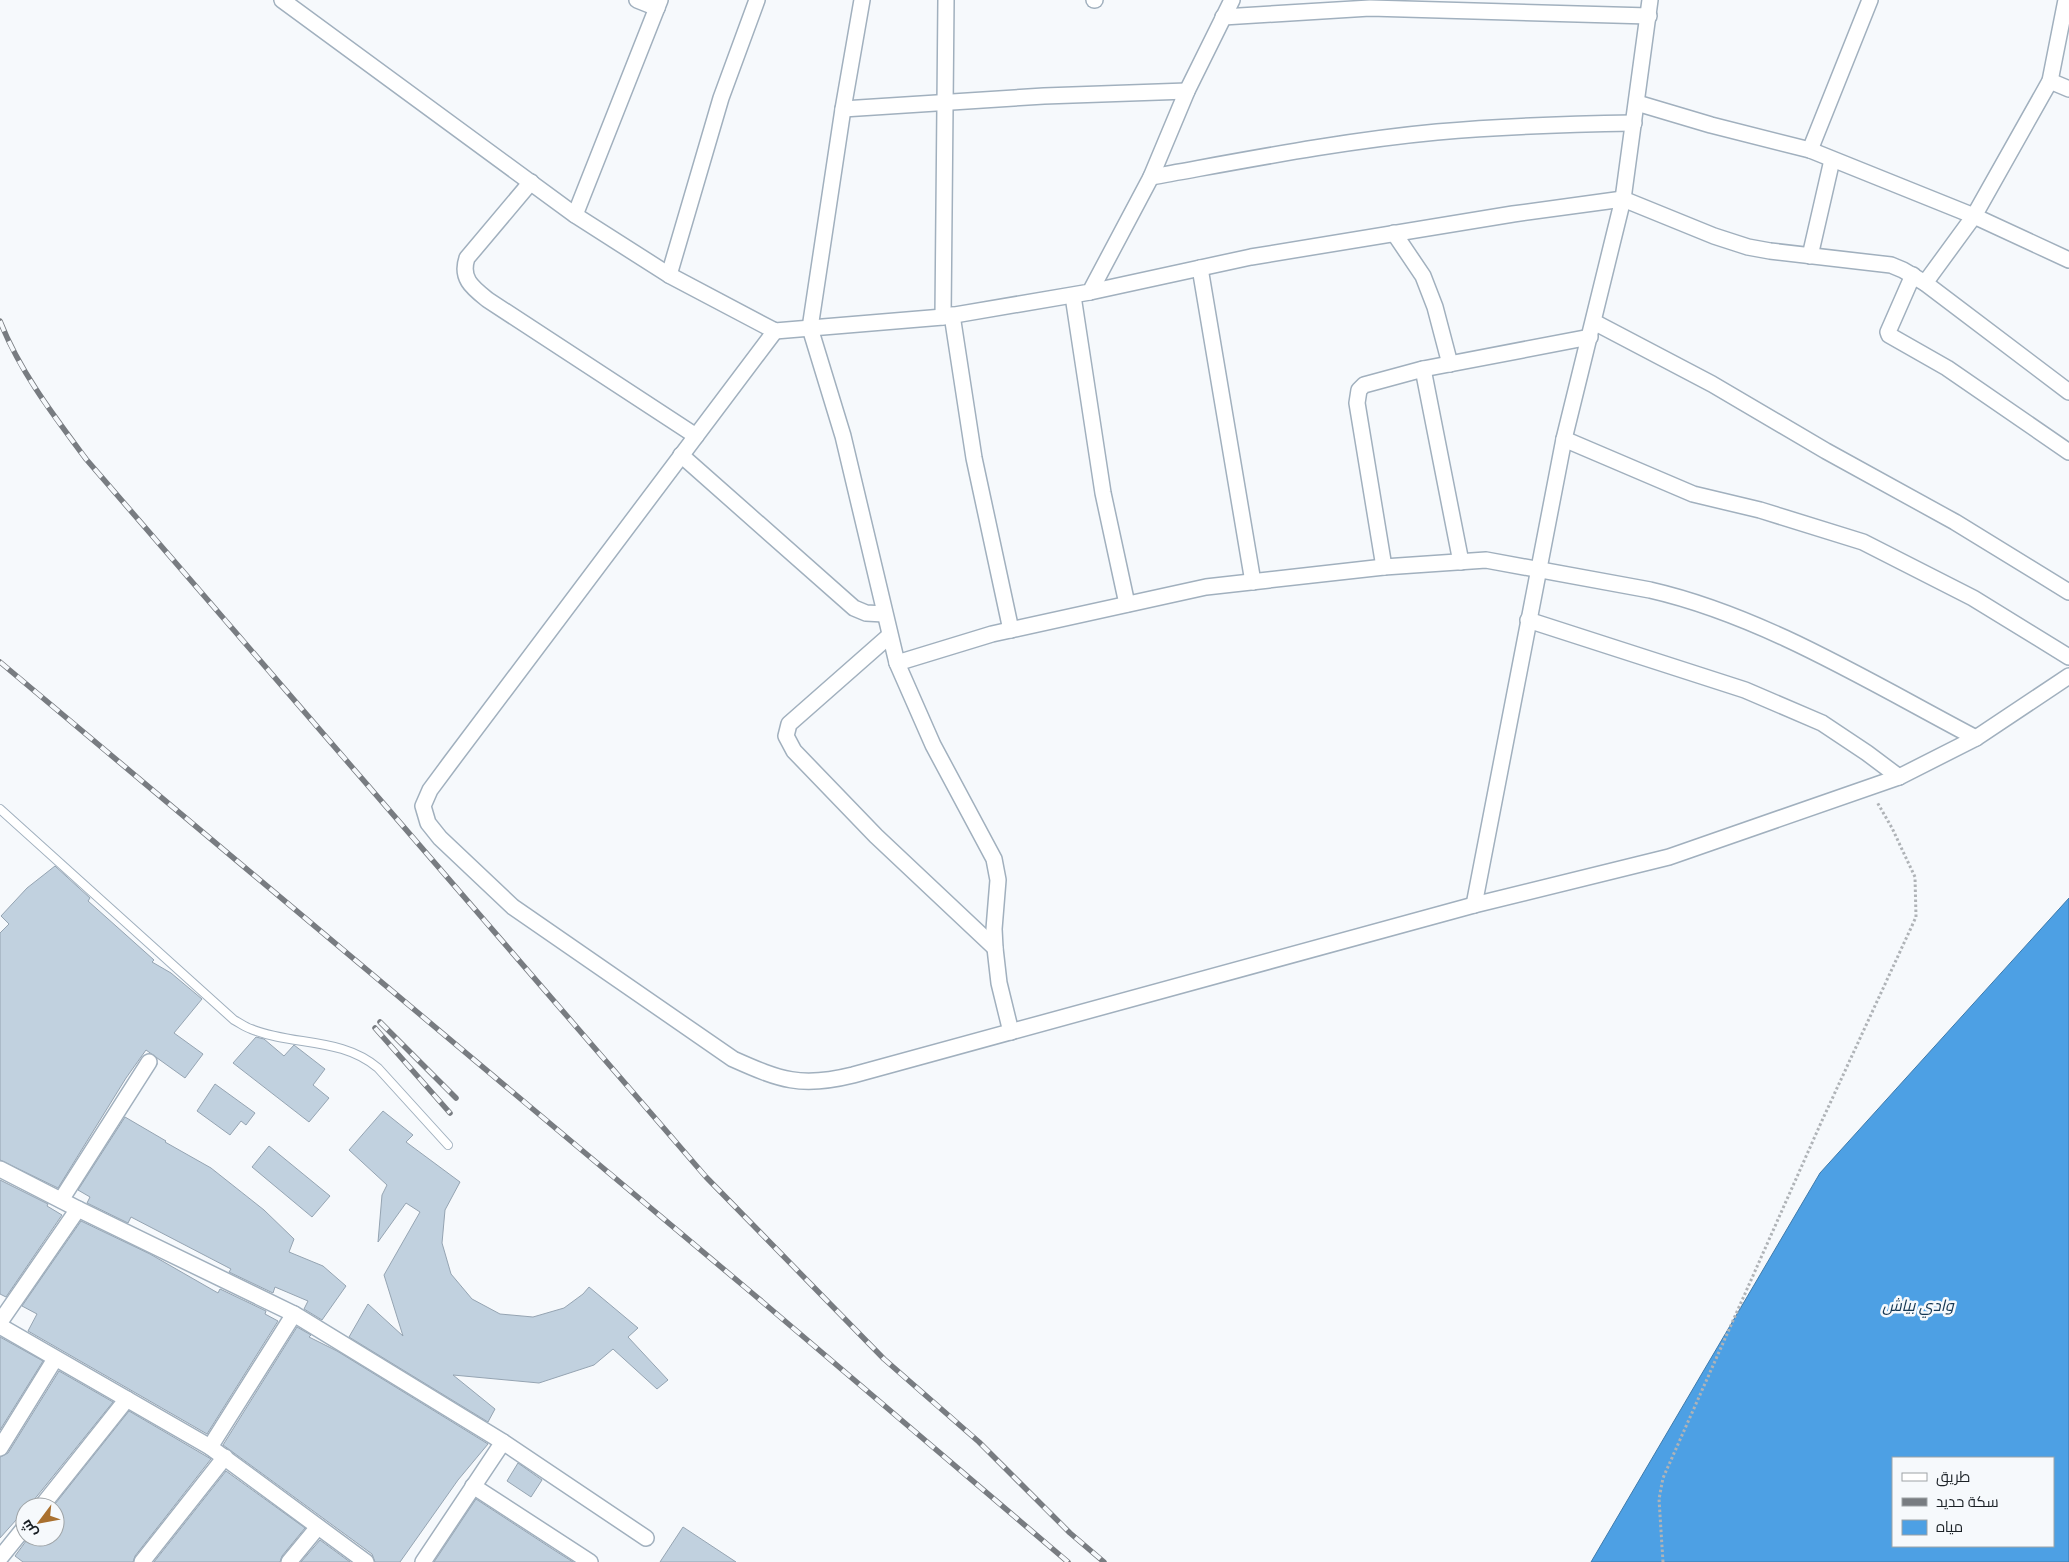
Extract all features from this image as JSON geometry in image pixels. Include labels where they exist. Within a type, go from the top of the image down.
[{"type":"street","points":[[282,0],[576,215],[668,275],[775,331],[948,316],[1073,296],[1200,268],[1394,233],[1623,199],[1733,242],[1770,252],[1891,265],[1919,279],[2069,392]]},
{"type":"street","points":[[576,215],[658,4],[637,0]]},
{"type":"street","points":[[668,275],[721,98],[757,0]]},
{"type":"street","points":[[862,0],[843,109],[810,328],[842,436],[897,663],[933,744],[994,859],[998,880],[994,929],[995,948],[999,983],[1011,1032]]},
{"type":"street","points":[[946,0],[945,101],[948,316],[974,458],[1010,630]]},
{"type":"street","points":[[1090,292],[1151,176],[1187,91],[1232,0]]},
{"type":"street","points":[[1474,906],[1564,439],[1623,199],[1650,0]]},
{"type":"street","points":[[1810,150],[1870,0]]},
{"type":"street","points":[[2066,0],[2050,81],[1974,216],[1919,279],[1888,332],[1889,335],[1947,368],[2069,452]]},
{"type":"street","points":[[1224,17],[1370,8],[1648,16]]},
{"type":"street","points":[[2050,81],[2069,89]]},
{"type":"street","points":[[843,109],[945,101],[1187,91]]},
{"type":"street","points":[[1637,103],[1712,125],[1810,150],[1974,216],[2069,260]]},
{"type":"street","points":[[1151,176],[1300,150],[1436,132],[1540,124],[1634,122]]},
{"type":"street","points":[[1810,256],[1832,160]]},
{"type":"street","points":[[531,182],[466,258],[464,269],[469,284],[488,300],[696,436]]},
{"type":"street","points":[[1394,233],[1423,276],[1435,307],[1450,364]]},
{"type":"street","points":[[1200,268],[1253,582]]},
{"type":"street","points":[[1073,296],[1102,493],[1127,604]]},
{"type":"street","points":[[1594,322],[1712,384],[1826,451],[1955,522],[2069,592]]},
{"type":"street","points":[[775,331],[430,790],[423,806],[428,823],[446,844],[513,907],[732,1059],[765,1073],[798,1082],[827,1082],[1474,906],[1669,856],[1898,777],[1976,738],[2069,676]]},
{"type":"street","points":[[1384,567],[1357,394],[1359,390],[1364,385],[1423,369],[1590,337]]},
{"type":"street","points":[[1423,369],[1461,562]]},
{"type":"street","points":[[1564,439],[1693,494],[1760,510],[1862,542],[1973,598],[2069,657]]},
{"type":"street","points":[[681,456],[854,608],[866,613],[884,614]]},
{"type":"street","points":[[897,663],[1010,630],[1206,587],[1384,567],[1486,560],[1517,564],[1539,571],[1674,595],[1718,610],[1826,659],[1976,738]]},
{"type":"street","points":[[1528,620],[1745,690],[1822,723],[1868,753],[1898,777]]},
{"type":"street","points":[[889,636],[789,724],[786,736],[794,751],[876,836],[995,948]]},
{"type":"street","points":[[61,1200],[149,1062]]},
{"type":"street","points":[[0,1169],[294,1314],[503,1442],[646,1538]]},
{"type":"street","points":[[0,1322],[78,1209]]},
{"type":"street","points":[[210,1447],[294,1314]]},
{"type":"street","points":[[0,1326],[210,1447],[366,1562]]},
{"type":"street","points":[[0,1448],[56,1359]]},
{"type":"street","points":[[49,1497],[127,1399]]},
{"type":"street","points":[[423,1562],[503,1442]]},
{"type":"street","points":[[142,1562],[225,1457]]},
{"type":"street","points":[[473,1486],[590,1562]]},
{"type":"street","points":[[289,1562],[318,1527]]},
{"type":"street","points":[[0,1558],[15,1539]]},
{"type":"lane","points":[[0,809],[234,1020],[251,1029],[350,1050],[365,1057],[378,1068],[448,1146]]},
{"type":"path","points":[[1663,1562],[1659,1499],[1663,1478],[1820,1125],[1916,917],[1915,877],[1892,828],[1869,788]]},
{"type":"water","name":"وادي بياش","points":[[2069,898],[2069,1562],[1591,1562],[1820,1173]]},
{"type":"building","points":[[55,866],[90,898],[88,901],[154,960],[152,962],[171,973],[202,999],[174,1033],[203,1054],[185,1078],[146,1050],[126,1078],[58,1188],[0,1160],[0,933],[9,924],[1,916],[27,888]]},
{"type":"building","points":[[256,1037],[264,1039],[284,1056],[294,1045],[325,1069],[313,1085],[329,1098],[309,1122],[233,1063]]},
{"type":"building","points":[[215,1084],[255,1113],[246,1125],[241,1121],[230,1135],[197,1111]]},
{"type":"building","points":[[383,1111],[413,1135],[406,1142],[460,1182],[445,1210],[442,1243],[451,1274],[472,1299],[500,1314],[533,1317],[564,1308],[583,1294],[589,1287],[638,1328],[628,1337],[668,1380],[657,1389],[613,1349],[594,1365],[539,1383],[453,1375],[495,1409],[488,1422],[349,1337],[368,1304],[403,1336],[384,1275],[420,1212],[406,1203],[378,1242],[382,1195],[387,1185],[349,1150]]},
{"type":"building","points":[[125,1117],[211,1168],[264,1210],[294,1239],[289,1252],[323,1266],[346,1286],[322,1320],[304,1309],[308,1301],[275,1287],[273,1293],[229,1272],[231,1269],[131,1217],[128,1223],[87,1203],[90,1197],[78,1190]]},
{"type":"building","points":[[269,1146],[330,1196],[312,1217],[252,1167]]},
{"type":"building","points":[[0,1180],[48,1204],[47,1206],[62,1215],[6,1297],[0,1294]]},
{"type":"building","points":[[81,1221],[150,1254],[218,1293],[220,1289],[266,1311],[265,1314],[278,1321],[207,1434],[28,1331],[37,1314],[22,1306]]},
{"type":"building","points":[[297,1327],[311,1335],[309,1337],[337,1351],[488,1444],[458,1480],[400,1562],[375,1562],[372,1554],[223,1445]]},
{"type":"building","points":[[0,1337],[43,1361],[0,1430]]},
{"type":"building","points":[[59,1371],[113,1402],[36,1497],[15,1497],[15,1521],[0,1538],[0,1457],[8,1453]]},
{"type":"building","points":[[129,1411],[211,1459],[135,1556],[133,1562],[23,1562],[15,1556],[22,1547],[65,1547],[65,1497],[61,1497]]},
{"type":"building","points":[[518,1463],[542,1480],[531,1497],[507,1481]]},
{"type":"building","points":[[226,1471],[305,1528],[282,1556],[280,1562],[154,1562]]},
{"type":"building","points":[[476,1499],[554,1550],[573,1562],[434,1562]]},
{"type":"building","points":[[683,1527],[736,1562],[660,1562]]},
{"type":"building","points":[[320,1540],[350,1562],[301,1562]]},
{"type":"railway","points":[[0,321],[17,358],[28,376],[86,459],[706,1177],[884,1359],[979,1442],[1070,1533],[1104,1562]]},
{"type":"railway","points":[[0,662],[752,1293],[1068,1562]]},
{"type":"railway","points":[[380,1022],[456,1098]]},
{"type":"railway","points":[[375,1028],[450,1113]]}]
